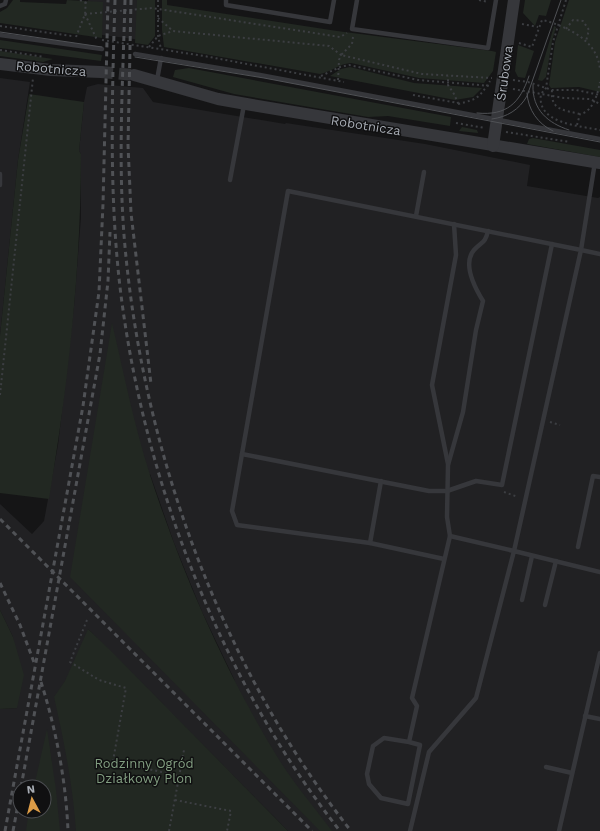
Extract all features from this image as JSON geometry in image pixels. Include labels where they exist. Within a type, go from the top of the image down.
[{"type":"street","name":"Śrubowa","points":[[493,146],[498,120],[514,0]]},
{"type":"street","name":"Robotnicza","points":[[0,64],[34,68],[101,72]]},
{"type":"street","name":"Robotnicza","points":[[134,75],[156,80],[218,99],[244,104],[598,163]]},
{"type":"lane","points":[[0,6],[5,4],[6,0]]},
{"type":"lane","points":[[226,0],[226,5],[330,22],[334,0]]},
{"type":"lane","points":[[357,0],[352,29],[488,48],[496,0]]},
{"type":"lane","points":[[0,35],[102,49]]},
{"type":"lane","points":[[135,54],[260,75],[600,139]]},
{"type":"lane","points":[[156,80],[160,58]]},
{"type":"lane","points":[[230,180],[244,104]]},
{"type":"lane","points":[[410,831],[429,752],[476,698],[514,551],[581,250],[598,163]]},
{"type":"lane","points":[[416,216],[424,172]]},
{"type":"lane","points":[[0,174],[0,185]]},
{"type":"lane","points":[[444,559],[370,543],[237,525],[232,511],[288,191],[600,254]]},
{"type":"lane","points":[[409,742],[417,706],[412,698],[450,536],[447,517],[448,465],[432,385],[456,255],[454,224]]},
{"type":"lane","points":[[448,465],[463,412],[476,330],[483,301],[473,284],[469,264],[474,250],[485,242],[488,231]]},
{"type":"lane","points":[[242,454],[429,491],[447,491],[476,481],[502,485],[552,244]]},
{"type":"lane","points":[[578,547],[593,476],[600,477]]},
{"type":"lane","points":[[370,543],[381,481]]},
{"type":"lane","points":[[450,536],[600,572]]},
{"type":"lane","points":[[522,600],[532,556]]},
{"type":"lane","points":[[545,605],[556,561]]},
{"type":"lane","points":[[559,831],[600,653]]},
{"type":"lane","points":[[585,716],[600,719]]},
{"type":"lane","points":[[384,738],[409,742],[420,745],[408,804],[381,798],[370,784],[367,774],[374,746],[384,738]]},
{"type":"lane","points":[[546,767],[572,773]]},
{"type":"path","points":[[80,0],[86,3]]},
{"type":"path","points":[[86,0],[86,14],[97,40]]},
{"type":"path","points":[[158,0],[158,36],[161,49]]},
{"type":"path","points":[[566,0],[553,42],[546,88],[541,94],[541,102],[549,115],[562,122],[600,130]]},
{"type":"path","points":[[86,14],[158,9],[340,37],[352,29],[354,34],[352,44],[339,60],[340,67],[338,81]]},
{"type":"path","points":[[76,37],[86,14]]},
{"type":"path","points":[[158,18],[167,24],[173,31]]},
{"type":"path","points":[[516,42],[532,47],[538,27],[542,20],[559,25],[580,35],[586,41],[598,59],[600,69]]},
{"type":"path","points":[[566,29],[573,20],[583,21],[589,30],[586,41]]},
{"type":"path","points":[[518,24],[538,27]]},
{"type":"path","points":[[150,47],[158,36],[173,31],[329,46],[342,56],[422,74],[492,78],[483,94],[473,100],[458,103]]},
{"type":"path","points":[[0,50],[46,57]]},
{"type":"path","points":[[347,83],[320,76],[328,74],[340,67],[357,66],[418,80],[488,85]]},
{"type":"path","points":[[0,395],[34,68]]},
{"type":"path","points":[[448,76],[448,83],[459,107]]},
{"type":"path","points":[[511,80],[528,82],[552,90],[576,90],[599,94]]},
{"type":"path","points":[[552,90],[552,101],[558,107],[580,114],[587,111],[595,101],[599,94],[600,82]]},
{"type":"path","points":[[510,89],[595,101],[600,104]]},
{"type":"path","points":[[577,126],[580,114]]},
{"type":"path","points":[[454,130],[457,118]]},
{"type":"path","points":[[456,123],[486,128]]},
{"type":"path","points":[[506,132],[573,143]]},
{"type":"path","points":[[549,421],[555,425]]},
{"type":"path","points":[[548,425],[560,425]]},
{"type":"path","points":[[502,485],[504,493],[525,498]]},
{"type":"path","points":[[87,620],[70,662],[99,680],[126,688],[113,761],[179,776]]},
{"type":"path","points":[[169,831],[184,750]]},
{"type":"path","points":[[175,800],[231,811],[227,831]]},
{"type":"shaded area","points":[[88,0],[151,0],[149,41],[87,33]]},
{"type":"shaded area","points":[[0,78],[30,82],[18,160],[0,336]]},
{"type":"shaded area","points":[[98,84],[143,88],[153,102],[285,124],[425,144],[530,165],[527,186],[598,198],[600,197],[600,831],[288,831],[88,629],[91,831],[0,831],[0,709],[17,708],[13,637],[0,610],[0,504],[32,534],[44,521],[58,445],[74,306],[81,217],[81,154],[79,151],[87,87]],"holes":[[[150,474],[174,543],[202,612],[235,681],[85,585]]]},
{"type":"green space","points":[[13,0],[20,0],[20,2],[66,4],[67,0],[103,2],[102,38],[0,23],[0,12],[7,8]]},
{"type":"green space","points":[[137,0],[155,0],[155,36],[148,45],[135,43]]},
{"type":"green space","points":[[162,0],[167,0],[167,5],[337,31],[492,51],[496,52],[493,71],[484,83],[419,78],[351,63],[320,74],[164,47],[162,30]]},
{"type":"green space","points":[[525,0],[551,0],[546,16],[539,15],[535,26],[523,13]]},
{"type":"green space","points":[[569,0],[600,0],[600,92],[579,87],[551,88],[549,85],[555,42]]},
{"type":"green space","points":[[554,26],[556,27],[546,77],[542,81],[538,80]]},
{"type":"green space","points":[[0,40],[102,55],[101,61],[0,48]]},
{"type":"green space","points":[[518,45],[534,51],[525,78],[518,77],[515,71]]},
{"type":"green space","points":[[0,51],[53,59],[43,62],[0,56]]},
{"type":"green space","points":[[350,67],[414,83],[482,88],[473,97],[455,100],[330,76],[341,69]]},
{"type":"green space","points":[[189,68],[451,117],[450,126],[388,116],[368,117],[234,94],[173,77],[175,70]]},
{"type":"green space","points":[[29,94],[84,102],[79,151],[81,154],[79,241],[76,284],[62,413],[49,499],[0,493],[0,336],[18,160]]},
{"type":"green space","points":[[462,127],[477,130],[478,133],[459,131]]},
{"type":"green space","points":[[533,138],[600,150],[600,157],[527,144],[529,139]]},
{"type":"green space","points":[[112,323],[144,456],[162,512],[190,584],[222,656],[258,725],[284,768],[332,831],[320,831],[70,577]]},
{"type":"green space","points":[[0,610],[13,637],[24,675],[17,708],[0,709]]},
{"type":"green space","name":"Rodzinny Ogród Działkowy Plon","points":[[88,629],[288,831],[76,831],[68,764],[54,697],[65,681]]},
{"type":"green space","points":[[47,729],[56,790],[60,831],[26,831],[28,819],[52,819],[52,779],[36,779]]},
{"type":"tunnel","points":[[101,72],[134,75]]},
{"type":"tram line","points":[[492,119],[508,115],[516,109],[527,96],[561,0]]},
{"type":"tram line","points":[[0,32],[102,47]]},
{"type":"tram line","points":[[135,57],[264,78],[600,142]]},
{"type":"tram line","points":[[477,113],[497,112],[511,106],[521,94],[529,76]]},
{"type":"tram line","points":[[533,85],[533,94],[538,108],[554,124],[569,130]]},
{"type":"tram line","points":[[527,93],[529,105],[535,116],[553,131]]},
{"type":"railway","points":[[5,831],[83,406],[99,292],[103,204],[108,0]]},
{"type":"railway","points":[[115,0],[112,144],[114,216],[120,287],[131,359],[147,432],[168,503],[194,574],[224,643],[258,709],[297,772],[340,831]]},
{"type":"railway","points":[[125,0],[121,146],[124,235],[133,314],[148,394],[168,472],[194,550],[226,625],[262,697],[304,766],[351,831]]},
{"type":"railway","points":[[131,0],[128,145],[131,213],[151,384]]},
{"type":"railway","points":[[22,779],[100,354],[108,281],[110,232]]},
{"type":"railway","points":[[0,519],[312,831]]},
{"type":"railway","points":[[0,583],[20,625],[35,665]]},
{"type":"railway","points":[[41,682],[56,737],[63,774],[68,831]]},
{"type":"railway","points":[[13,831],[15,819]]}]
